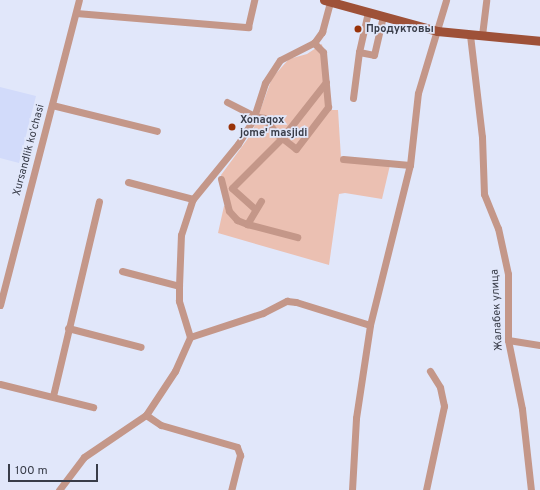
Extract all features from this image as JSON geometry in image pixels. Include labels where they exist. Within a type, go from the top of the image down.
[{"type":"main road","points":[[327,1],[341,2],[383,17],[437,31],[540,41]]},
{"type":"street","name":"Xursandlik koʻchasi","points":[[0,305],[79,0]]},
{"type":"street","points":[[76,13],[248,27],[254,0]]},
{"type":"street","points":[[352,490],[356,418],[370,325],[410,165],[418,93],[446,0]]},
{"type":"street","points":[[482,35],[486,0]]},
{"type":"street","points":[[63,489],[84,457],[146,415],[176,371],[190,337],[179,301],[179,286],[181,235],[193,199],[238,144],[254,116],[265,83],[280,60],[314,43],[322,32],[327,1]]},
{"type":"street","points":[[353,98],[359,52],[368,12]]},
{"type":"street","points":[[359,52],[374,55],[383,17]]},
{"type":"street","name":"Жалабек улица","points":[[470,35],[482,137],[484,194],[498,228],[508,274],[508,340],[522,409],[531,490]]},
{"type":"street","points":[[228,102],[254,116],[264,118],[282,138],[296,149],[328,107],[323,52],[314,43]]},
{"type":"street","points":[[255,209],[232,188],[282,138],[326,82]]},
{"type":"street","points":[[52,105],[157,131]]},
{"type":"street","points":[[343,159],[410,165]]},
{"type":"street","points":[[222,179],[229,211],[237,220],[297,237]]},
{"type":"street","points":[[128,182],[193,199]]},
{"type":"street","points":[[54,396],[68,328],[99,201]]},
{"type":"street","points":[[247,224],[261,201]]},
{"type":"street","points":[[122,271],[179,286]]},
{"type":"street","points":[[190,337],[263,313],[287,301],[296,302],[370,325]]},
{"type":"street","points":[[68,328],[141,347]]},
{"type":"street","points":[[508,340],[540,346]]},
{"type":"street","points":[[426,490],[444,406],[440,387],[430,371]]},
{"type":"street","points":[[0,384],[54,396],[93,407]]},
{"type":"street","points":[[146,415],[161,425],[237,447],[240,455],[231,490]]},
{"type":"shaded area","points":[[322,44],[330,110],[338,110],[341,158],[391,161],[382,199],[345,193],[339,194],[329,265],[218,233],[224,206],[228,205],[221,175],[252,133],[272,78],[289,59],[307,54]]},
{"type":"shaded area","points":[[0,87],[36,96],[19,163],[0,158]]},
{"type":"place","name":"Продуктовы","points":[[358,29]]},
{"type":"place","name":"Xonaqox jome' masjidi","points":[[232,127]]}]
